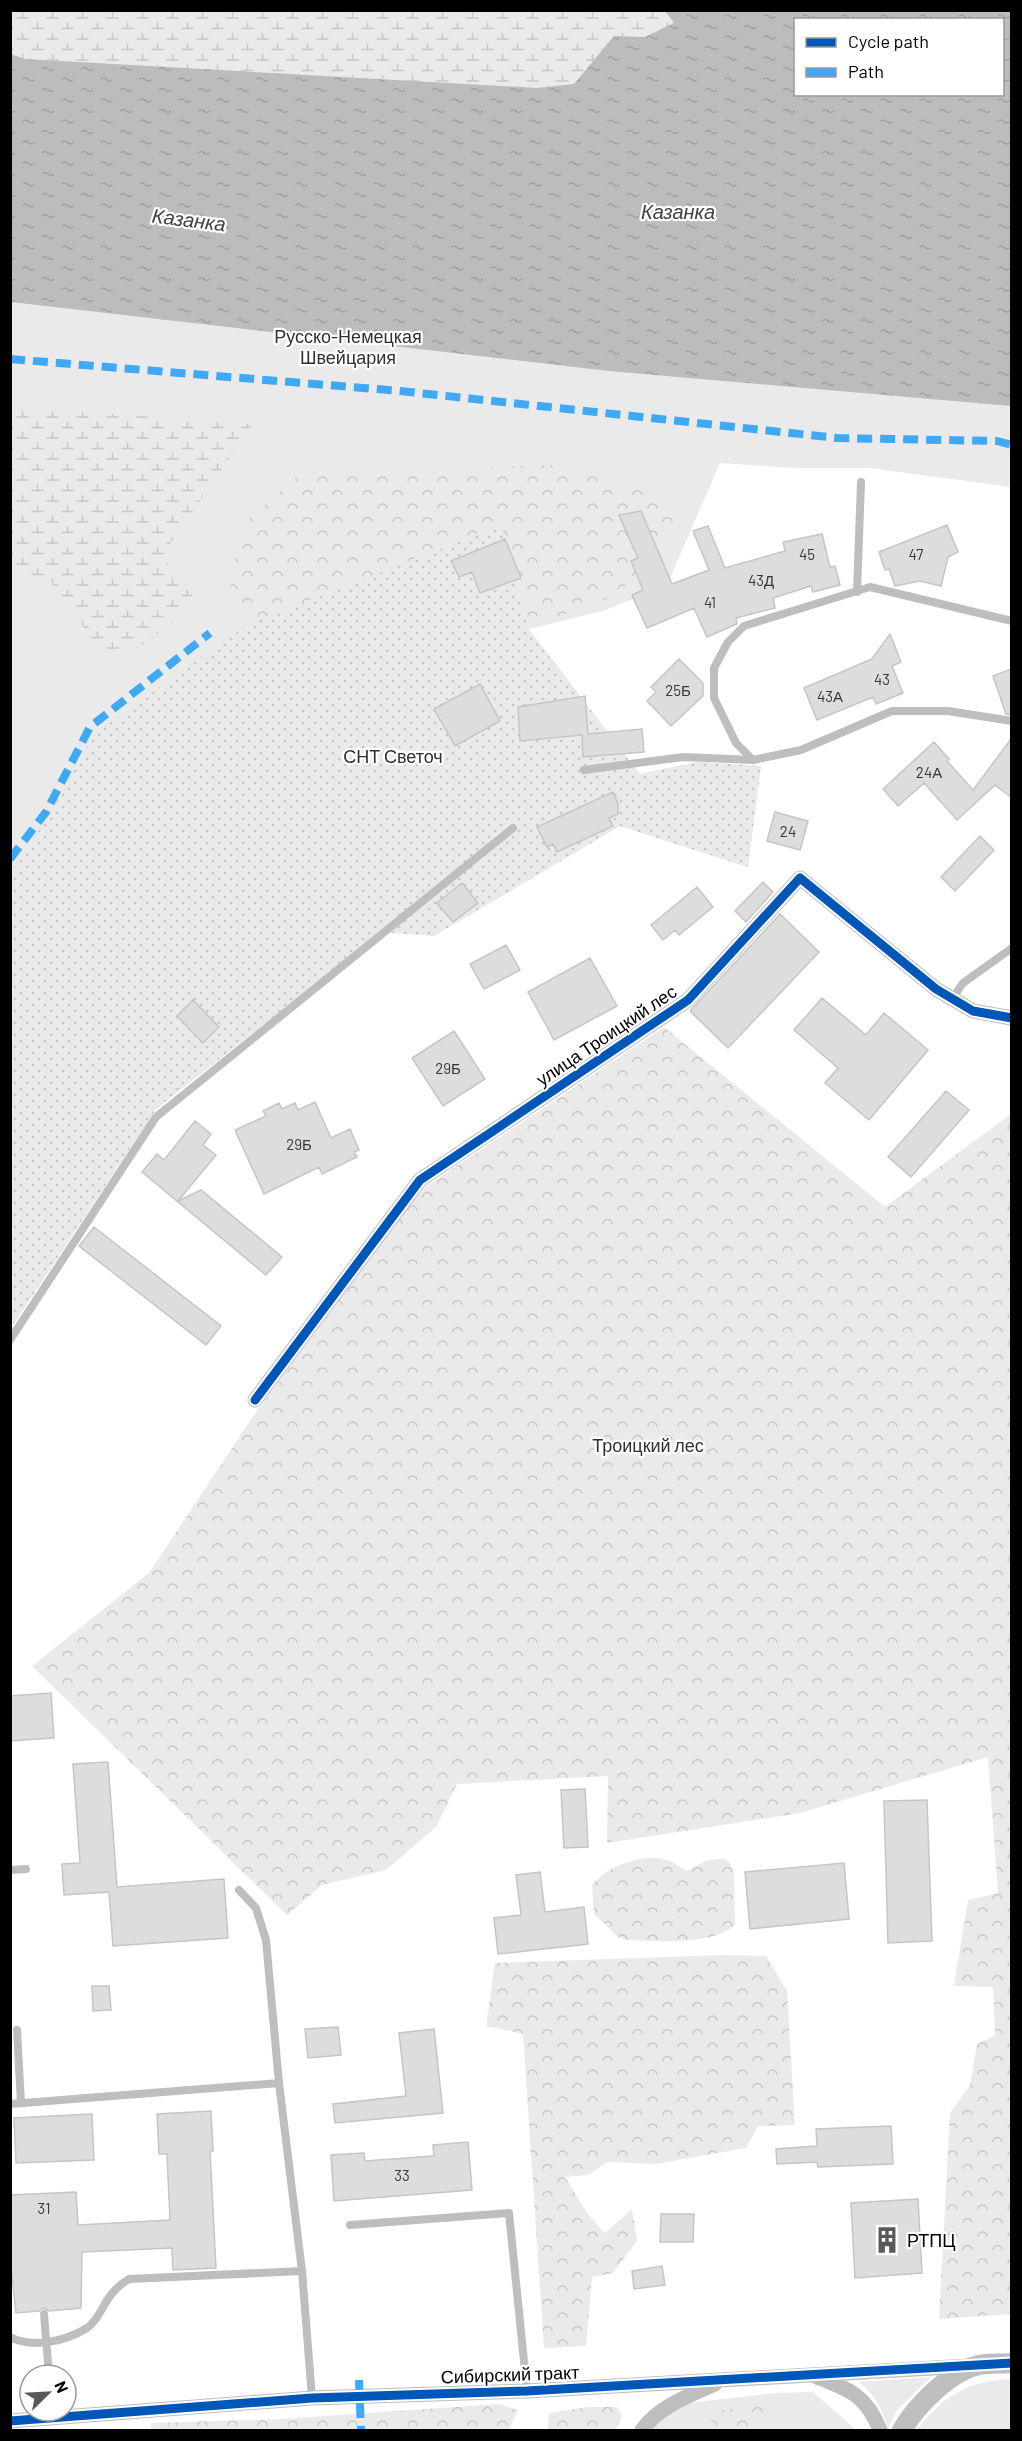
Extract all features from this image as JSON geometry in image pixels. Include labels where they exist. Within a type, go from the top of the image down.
[{"type":"street","name":"улица Троицкий лес","points":[[255,1400],[420,1180],[688,1000],[800,878],[936,989],[973,1011],[1011,1018]]},
{"type":"street","name":"Сибирский тракт","points":[[78,2418],[312,2398],[527,2391],[1011,2363]]},
{"type":"street","name":"Сибирский тракт","points":[[902,2430],[921,2402],[945,2383],[978,2365]]},
{"type":"street","name":"Сибирский тракт","points":[[812,2375],[854,2392],[874,2417],[879,2430]]},
{"type":"street","points":[[642,2430],[679,2400],[724,2380]]},
{"type":"lane","points":[[857,592],[861,482]]},
{"type":"lane","points":[[753,760],[736,743],[714,698],[714,668],[728,642],[744,626],[870,587],[1011,621]]},
{"type":"lane","points":[[584,770],[683,757],[753,760],[801,750],[892,711],[948,711],[1011,721]]},
{"type":"lane","points":[[10,1340],[156,1117],[513,828]]},
{"type":"lane","points":[[952,999],[963,983],[1011,948]]},
{"type":"lane","points":[[10,1870],[27,1869]]},
{"type":"lane","points":[[239,1890],[256,1908],[266,1940],[279,2083],[302,2271],[312,2398]]},
{"type":"lane","points":[[17,2030],[21,2103]]},
{"type":"lane","points":[[10,2104],[279,2083]]},
{"type":"lane","points":[[350,2225],[509,2213],[527,2391]]},
{"type":"lane","points":[[10,2337],[21,2343],[46,2342],[88,2327],[115,2287],[129,2279],[302,2271]]},
{"type":"lane","points":[[44,2314],[48,2363]]},
{"type":"green space","points":[[665,10],[675,23],[645,37],[614,36],[574,84],[537,88],[25,59],[11,54],[10,11]]},
{"type":"green space","name":"Русско-Немецкая Швейцария","points":[[11,11],[1011,11],[1011,487],[869,468],[794,468],[720,463],[667,585],[603,611],[529,629],[640,774],[698,762],[761,766],[748,867],[620,826],[434,936],[381,932],[156,1109],[11,1328]]},
{"type":"green space","points":[[11,410],[98,413],[253,424],[162,556],[198,603],[141,646],[107,660],[47,577],[11,573]]},
{"type":"green space","points":[[559,465],[594,471],[621,486],[655,494],[672,501],[680,515],[650,570],[605,600],[530,627],[501,524],[247,625],[228,597],[240,527],[301,473]]},
{"type":"green space","name":"СНТ Светоч","points":[[500,526],[528,629],[640,774],[698,762],[761,766],[748,867],[620,826],[434,936],[381,932],[156,1109],[11,1328],[11,874],[49,814],[95,733],[247,625]]},
{"type":"green space","name":"Троицкий лес","points":[[664,1027],[885,1207],[1011,1114],[1011,2314],[939,2319],[950,2113],[970,2085],[977,2044],[995,2035],[993,1987],[954,1986],[968,1900],[998,1893],[988,1757],[800,1813],[607,1843],[608,1776],[457,1784],[436,1827],[386,1870],[322,1885],[287,1915],[32,1666],[149,1573],[256,1412],[421,1190]]},
{"type":"green space","points":[[656,1858],[669,1861],[687,1871],[705,1861],[723,1858],[730,1862],[734,1875],[735,1925],[725,1932],[683,1941],[627,1940],[618,1937],[594,1914],[592,1885],[616,1867],[636,1860]]},
{"type":"green space","points":[[724,1955],[766,1956],[787,1991],[795,2125],[758,2126],[746,2148],[656,2164],[608,2162],[588,2175],[565,2177],[587,2213],[605,2233],[632,2209],[637,2241],[613,2273],[592,2277],[586,2346],[544,2348],[523,2034],[486,2026],[495,1963]]},
{"type":"green space","points":[[931,2377],[897,2410],[888,2429],[878,2403],[859,2382]]},
{"type":"green space","points":[[1011,2379],[1011,2430],[916,2430],[937,2408],[957,2392],[981,2383]]},
{"type":"green space","points":[[813,2392],[856,2430],[650,2430],[660,2418],[688,2403],[776,2393]]},
{"type":"green space","points":[[499,2404],[518,2410],[509,2430],[151,2430],[151,2423],[281,2419]]},
{"type":"green space","points":[[751,2405],[762,2408],[765,2414],[757,2426],[741,2430],[717,2430],[713,2426],[711,2420],[718,2411]]},
{"type":"green space","points":[[588,2407],[617,2407],[622,2417],[615,2430],[548,2430],[549,2413]]},
{"type":"water","name":"Казанка","points":[[665,11],[1011,11],[1011,406],[609,371],[11,302],[11,54],[25,59],[537,88],[574,84],[614,36],[645,37],[674,23]]},
{"type":"building","points":[[641,511],[672,584],[709,570],[693,531],[708,526],[725,568],[785,551],[783,542],[822,534],[830,567],[835,566],[840,585],[813,592],[811,586],[773,598],[775,608],[736,618],[737,624],[707,637],[694,608],[647,628],[632,595],[643,590],[631,561],[638,558],[619,515]]},
{"type":"building","points":[[947,525],[958,552],[948,557],[941,586],[920,581],[895,586],[889,569],[885,570],[879,552]]},
{"type":"building","points":[[505,539],[521,578],[480,593],[472,572],[459,577],[451,561]]},
{"type":"building","points":[[890,634],[901,662],[892,666],[903,693],[876,704],[873,697],[817,720],[804,688],[872,659]]},
{"type":"building","points":[[679,659],[703,683],[703,696],[671,726],[647,701],[656,692],[651,687]]},
{"type":"building","points":[[1011,669],[1011,715],[1006,714],[993,676]]},
{"type":"building","points":[[480,684],[500,721],[455,746],[434,709]]},
{"type":"building","points":[[585,696],[588,734],[642,729],[644,752],[583,757],[582,735],[520,741],[518,707]]},
{"type":"building","points":[[1011,739],[1011,797],[995,785],[957,820],[924,783],[898,806],[883,789],[934,742],[949,759],[947,761],[973,790]]},
{"type":"building","points":[[613,792],[618,804],[618,814],[609,818],[613,826],[557,852],[553,844],[547,847],[537,827]]},
{"type":"building","points":[[775,812],[808,821],[800,850],[767,841]]},
{"type":"building","points":[[980,836],[994,850],[955,891],[941,877]]},
{"type":"building","points":[[763,882],[773,892],[746,922],[735,911]]},
{"type":"building","points":[[462,883],[478,903],[453,922],[437,903]]},
{"type":"building","points":[[697,887],[713,907],[679,935],[675,930],[663,940],[651,925]]},
{"type":"building","points":[[780,914],[819,952],[728,1048],[690,1011]]},
{"type":"building","points":[[506,945],[520,970],[484,989],[470,964]]},
{"type":"building","points":[[590,958],[617,1006],[554,1040],[528,992]]},
{"type":"building","points":[[822,998],[866,1035],[884,1013],[928,1050],[869,1120],[825,1083],[838,1068],[794,1030]]},
{"type":"building","points":[[193,1000],[219,1027],[203,1043],[177,1016]]},
{"type":"building","points":[[454,1031],[485,1079],[443,1106],[412,1058]]},
{"type":"building","points":[[946,1091],[969,1110],[911,1177],[888,1157]]},
{"type":"building","points":[[315,1102],[331,1138],[350,1129],[359,1150],[354,1152],[357,1157],[322,1174],[319,1167],[264,1194],[235,1130],[266,1116],[263,1111],[279,1103],[282,1109],[295,1103],[298,1110]]},
{"type":"building","points":[[195,1121],[211,1134],[203,1145],[216,1155],[178,1201],[201,1190],[282,1257],[266,1275],[142,1172],[157,1154],[164,1160]]},
{"type":"building","points":[[94,1227],[221,1326],[206,1345],[79,1246]]},
{"type":"building","points":[[51,1693],[54,1738],[10,1741],[10,1696]]},
{"type":"building","points":[[108,1762],[117,1887],[224,1879],[228,1938],[113,1946],[109,1892],[64,1895],[62,1864],[80,1863],[73,1764]]},
{"type":"building","points":[[585,1789],[588,1847],[564,1848],[561,1790]]},
{"type":"building","points":[[927,1800],[932,1941],[888,1943],[884,1801]]},
{"type":"building","points":[[844,1863],[849,1919],[750,1929],[745,1872]]},
{"type":"building","points":[[540,1872],[545,1912],[584,1907],[588,1944],[498,1954],[494,1918],[521,1915],[516,1875]]},
{"type":"building","points":[[92,1986],[109,1986],[111,2010],[93,2011]]},
{"type":"building","points":[[338,2027],[341,2055],[308,2058],[305,2029]]},
{"type":"building","points":[[434,2029],[443,2113],[335,2123],[333,2104],[406,2096],[399,2033]]},
{"type":"building","points":[[211,2111],[213,2151],[210,2151],[216,2268],[173,2270],[172,2248],[82,2252],[81,2308],[49,2311],[43,2308],[39,2311],[16,2313],[10,2257],[10,2195],[76,2192],[78,2225],[170,2220],[167,2154],[159,2154],[157,2114]]},
{"type":"building","points":[[92,2114],[94,2160],[16,2163],[14,2118]]},
{"type":"building","points":[[891,2126],[893,2164],[818,2167],[817,2162],[777,2164],[776,2149],[817,2146],[816,2129]]},
{"type":"building","points":[[468,2142],[472,2190],[334,2201],[331,2155],[364,2153],[365,2161],[434,2156],[433,2145]]},
{"type":"building","name":"РТПЦ","points":[[918,2199],[922,2273],[855,2278],[851,2203]]},
{"type":"building","points":[[661,2214],[694,2214],[693,2242],[660,2242]]},
{"type":"building","points":[[662,2266],[665,2285],[634,2289],[632,2271]]},
{"type":"marked path","points":[[10,359],[400,391],[837,438],[997,441],[1012,445]]},
{"type":"marked path","points":[[10,859],[46,812],[90,727],[210,633]]},
{"type":"marked path","points":[[359,2380],[361,2430]]},
{"type":"cycle path","points":[[255,1400],[420,1180],[688,1000],[800,878],[936,989],[973,1011],[1012,1018]]},
{"type":"cycle path","points":[[10,2421],[312,2398],[527,2391],[1012,2363]]},
{"type":"place","name":"РТПЦ","points":[[887,2240]]}]
